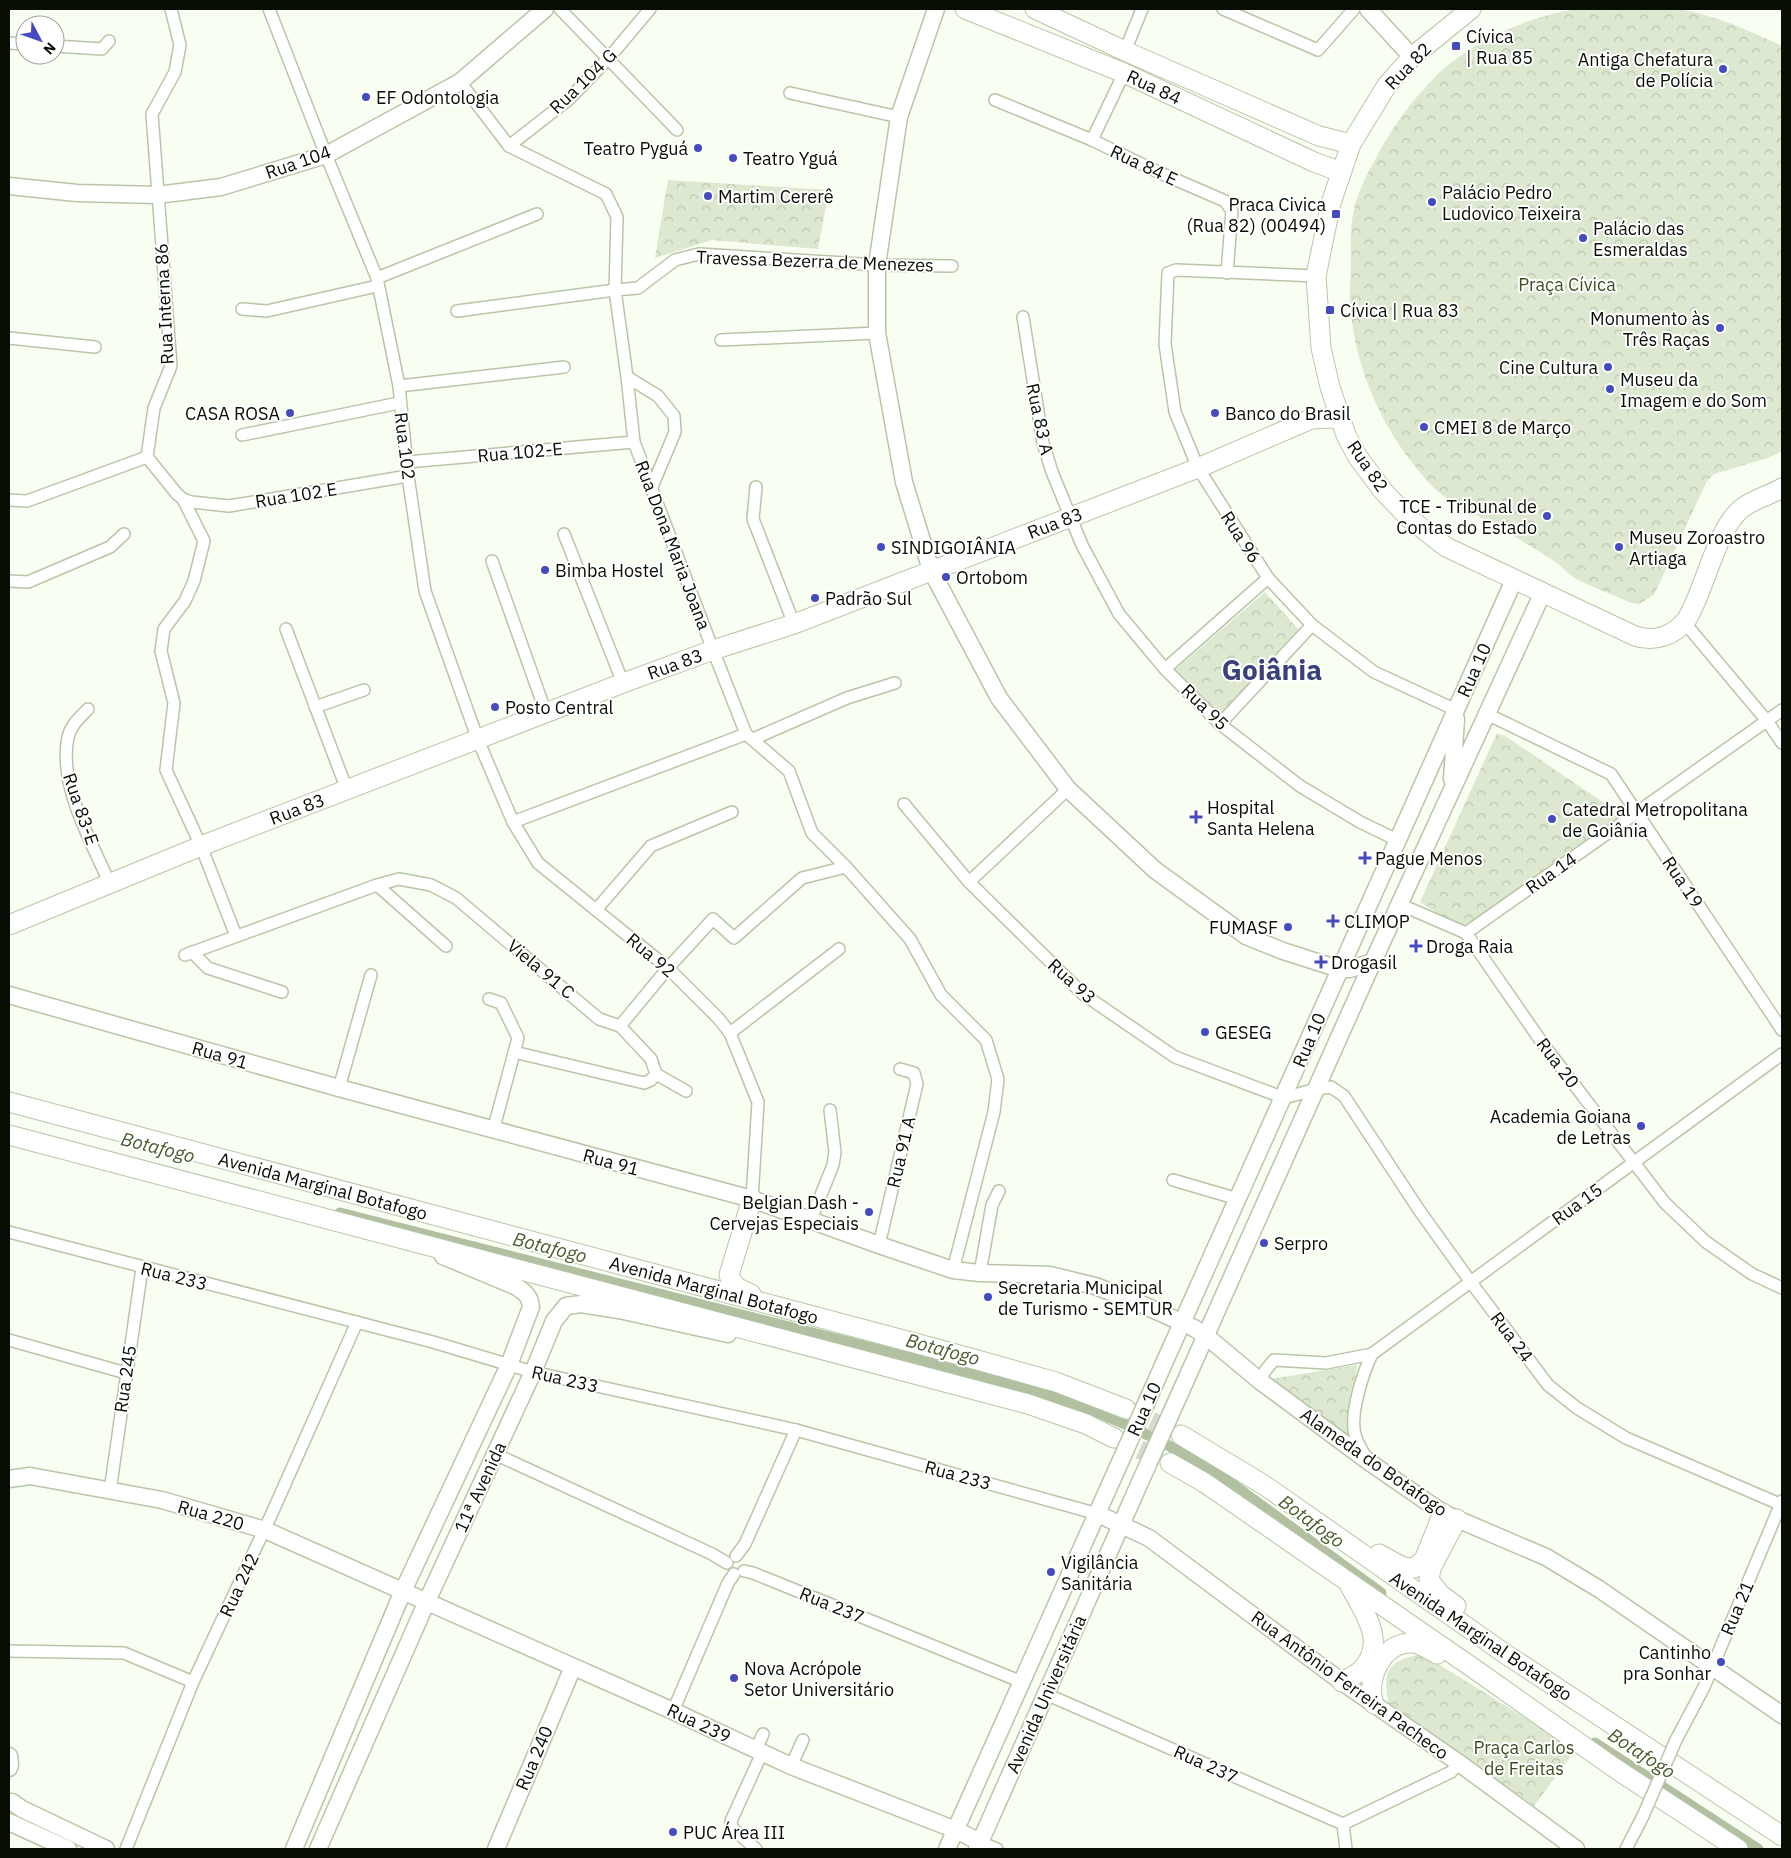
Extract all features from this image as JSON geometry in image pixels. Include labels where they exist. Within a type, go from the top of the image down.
[{"type":"main road","name":"Rua 104","points":[[9,186],[76,193],[157,195],[221,187],[326,155],[460,82],[545,9]]},
{"type":"main road","points":[[936,9],[899,117],[877,265],[877,333],[904,482],[931,570],[999,698],[1068,789],[1155,870],[1246,936],[1283,951],[1339,969],[1350,969],[1373,962]]},
{"type":"main road","name":"Rua 84","points":[[965,9],[1124,73],[1314,162],[1341,172]]},
{"type":"main road","name":"Rua 84","points":[[1034,9],[1319,136],[1351,144]]},
{"type":"main road","points":[[1368,9],[1412,57]]},
{"type":"main road","name":"Rua 82","points":[[1471,9],[1412,57],[1387,85],[1351,144],[1341,172],[1324,234],[1316,276],[1321,348],[1332,394],[1357,456],[1383,491],[1410,520],[1446,547],[1640,638],[1649,639],[1663,637],[1677,629],[1684,622],[1692,610],[1731,520],[1741,509],[1752,502],[1782,488]]},
{"type":"main road","name":"Rua 83","points":[[1311,419],[1332,394]]},
{"type":"main road","name":"Rua 83","points":[[9,925],[201,846],[623,683],[713,650],[794,624],[1198,468],[1311,419],[1333,418],[1341,420]]},
{"type":"main road","name":"Rua 10","points":[[1101,1507],[1119,1444],[1135,1409],[1182,1323],[1514,580]]},
{"type":"main road","name":"Rua 10","points":[[1176,1402],[1399,904],[1544,592]]},
{"type":"main road","points":[[1447,801],[1453,775],[1456,710]]},
{"type":"main road","name":"Rua 83","points":[[9,920],[40,912]]},
{"type":"main road","name":"Rua 91","points":[[9,995],[339,1088],[752,1199],[953,1270],[980,1273],[1050,1275],[1095,1286],[1137,1302],[1206,1336]]},
{"type":"main road","name":"Avenida Marginal Botafogo","points":[[9,1102],[837,1322],[1056,1382],[1135,1409]]},
{"type":"main road","points":[[1270,1192],[1263,1191],[1256,1185],[1276,1134],[1281,1105]]},
{"type":"main road","name":"Avenida Marginal Botafogo","points":[[9,1135],[408,1242],[1028,1404],[1086,1424],[1119,1444]]},
{"type":"main road","points":[[9,1148],[21,1150],[60,1149]]},
{"type":"main road","points":[[752,1199],[729,1275],[732,1282],[736,1287],[753,1295],[819,1312],[837,1322]]},
{"type":"main road","name":"11ª Avenida","points":[[294,1849],[403,1591],[509,1365],[531,1307],[530,1299],[518,1287],[408,1242]]},
{"type":"main road","name":"11ª Avenida","points":[[318,1849],[427,1601],[534,1372],[554,1321],[566,1306],[581,1304],[619,1310],[730,1334],[758,1333]]},
{"type":"main road","name":"Alameda do Botafogo","points":[[1206,1336],[1260,1381],[1372,1464],[1450,1516],[1546,1557],[1599,1590],[1782,1715]]},
{"type":"main road","name":"Avenida Universitária","points":[[979,1845],[1176,1402]]},
{"type":"main road","name":"Avenida Marginal Botafogo","points":[[1181,1435],[1264,1485],[1444,1612],[1782,1836]]},
{"type":"main road","name":"Avenida Marginal Botafogo","points":[[1170,1463],[1205,1483],[1616,1769],[1738,1849]]},
{"type":"main road","name":"Rua 220","points":[[9,1478],[30,1476],[162,1500],[264,1530],[403,1591]]},
{"type":"main road","points":[[1264,1485],[1288,1489],[1383,1557],[1403,1566],[1414,1568],[1424,1560],[1450,1516]]},
{"type":"main road","name":"Avenida Universitária","points":[[947,1849],[1101,1507]]},
{"type":"main road","name":"Rua 233","points":[[1101,1507],[1122,1524]]},
{"type":"main road","points":[[1450,1516],[1431,1568],[1429,1580],[1433,1586],[1440,1594],[1554,1674],[1606,1720]]},
{"type":"main road","name":"Rua Antônio Ferreira Pacheco","points":[[1122,1524],[1149,1538],[1342,1682],[1459,1763],[1576,1849]]},
{"type":"main road","points":[[1342,1682],[1358,1673],[1366,1664],[1372,1652],[1374,1640],[1372,1626],[1348,1583]]},
{"type":"main road","name":"Rua 239","points":[[403,1591],[674,1711],[791,1766],[956,1830],[979,1845]]},
{"type":"main road","points":[[1374,1704],[1371,1696],[1371,1684],[1375,1671],[1386,1653],[1399,1646],[1412,1643],[1435,1653],[1457,1666],[1473,1668]]},
{"type":"main road","name":"Rua 240","points":[[496,1849],[573,1666]]},
{"type":"main road","points":[[9,1756],[9,1768]]},
{"type":"main road","points":[[10,1800],[22,1809],[106,1849]]},
{"type":"main road","points":[[9,1822],[68,1849]]},
{"type":"street","name":"Rua Interna 86","points":[[147,456],[154,408],[171,366],[152,114],[175,72],[180,45],[171,9]]},
{"type":"street","name":"Rua 102","points":[[269,9],[377,282],[399,386],[399,403],[408,476],[425,591],[478,740]]},
{"type":"street","points":[[560,9],[677,130]]},
{"type":"street","name":"Rua 104 G","points":[[509,146],[568,100],[608,59],[650,9]]},
{"type":"street","points":[[1125,51],[1142,9]]},
{"type":"street","points":[[1223,9],[1318,50],[1354,9]]},
{"type":"street","points":[[65,47],[102,50],[110,41]]},
{"type":"street","points":[[1092,140],[1124,73]]},
{"type":"street","points":[[460,82],[509,146],[606,194],[618,218],[615,290]]},
{"type":"street","points":[[790,93],[899,117]]},
{"type":"street","name":"Rua 84 E","points":[[995,100],[1092,140],[1158,172],[1225,201],[1232,211],[1228,273]]},
{"type":"street","points":[[242,309],[267,311],[377,282],[537,214]]},
{"type":"street","name":"Travessa Bezerra de Menezes","points":[[457,311],[638,288],[676,260],[699,254],[877,265],[952,266]]},
{"type":"street","name":"Rua 96","points":[[1228,273],[1176,270],[1168,273],[1165,344],[1175,412],[1198,468],[1268,578],[1312,625],[1374,672],[1456,710]]},
{"type":"street","points":[[1228,273],[1316,276]]},
{"type":"street","name":"Rua Dona Maria Joana","points":[[615,290],[628,377],[634,442],[713,650],[750,736],[790,771],[812,833],[846,867],[910,939],[941,996],[986,1040],[998,1079],[994,1112],[953,1270]]},
{"type":"street","name":"Rua 83 A","points":[[1023,317],[1042,443],[1071,517]]},
{"type":"street","points":[[721,340],[877,333]]},
{"type":"street","points":[[9,338],[95,347]]},
{"type":"street","points":[[399,386],[564,367]]},
{"type":"street","points":[[628,377],[658,396],[674,416],[675,432],[652,487]]},
{"type":"street","points":[[242,435],[399,403]]},
{"type":"street","name":"Rua 102-E","points":[[407,462],[634,442]]},
{"type":"street","points":[[9,500],[27,501],[147,456],[183,499],[204,541],[194,581],[185,601],[164,629],[161,651],[174,703],[166,770],[201,846],[236,936]]},
{"type":"street","name":"Rua 102 E","points":[[183,499],[191,502],[230,506],[408,476]]},
{"type":"street","points":[[756,487],[754,519],[794,624]]},
{"type":"street","name":"Rua 95","points":[[1071,517],[1082,545],[1119,614],[1165,669],[1220,724],[1300,786],[1360,822],[1397,840]]},
{"type":"street","points":[[9,580],[28,582],[110,547],[124,534]]},
{"type":"street","points":[[564,534],[623,683]]},
{"type":"street","points":[[492,561],[546,713]]},
{"type":"street","points":[[1165,669],[1268,578]]},
{"type":"street","points":[[1684,622],[1767,721],[1782,743]]},
{"type":"street","points":[[1220,724],[1312,625]]},
{"type":"street","points":[[286,629],[347,790]]},
{"type":"street","points":[[513,822],[750,736],[847,698],[894,683]]},
{"type":"street","points":[[315,707],[364,690]]},
{"type":"street","name":"Rua 83-E","points":[[88,709],[76,721],[68,736],[66,768],[76,807],[110,884]]},
{"type":"street","name":"Rua 14","points":[[1466,933],[1782,710]]},
{"type":"street","name":"Rua 19","points":[[1487,714],[1611,774],[1782,1030]]},
{"type":"street","name":"Rua 92","points":[[478,740],[513,822],[538,863],[668,968],[719,1019],[730,1033],[758,1102],[752,1199]]},
{"type":"street","points":[[969,882],[1068,789]]},
{"type":"street","name":"Rua 93","points":[[904,804],[969,882],[1083,994],[1175,1057],[1281,1105]]},
{"type":"street","points":[[596,910],[651,846],[732,812]]},
{"type":"street","points":[[620,1026],[712,919],[734,938],[802,878],[846,867]]},
{"type":"street","name":"Viela 91 C","points":[[282,992],[208,968],[188,954],[377,885],[398,880],[431,884],[456,898],[599,1019],[620,1026],[651,1059],[656,1074]]},
{"type":"street","points":[[377,885],[446,946]]},
{"type":"street","points":[[1399,904],[1466,933]]},
{"type":"street","name":"Rua 20","points":[[1466,933],[1543,1044],[1664,1203],[1706,1242],[1752,1274],[1782,1288]]},
{"type":"street","points":[[730,1033],[839,949]]},
{"type":"street","points":[[339,1088],[371,975]]},
{"type":"street","points":[[489,999],[501,1003],[518,1038],[493,1130]]},
{"type":"street","points":[[514,1052],[644,1083],[651,1080],[656,1074],[686,1091]]},
{"type":"street","name":"Rua 15","points":[[1260,1381],[1274,1360],[1326,1363],[1372,1354],[1782,1054]]},
{"type":"street","name":"Rua 91 A","points":[[879,1245],[917,1084],[914,1073],[900,1069]]},
{"type":"street","name":"Rua 24","points":[[1316,1089],[1332,1087],[1344,1096],[1419,1210],[1548,1385],[1577,1408],[1626,1438],[1782,1504]]},
{"type":"street","points":[[1281,1105],[1316,1089]]},
{"type":"street","points":[[811,1220],[833,1165],[835,1152],[830,1110]]},
{"type":"street","points":[[1174,1180],[1238,1199]]},
{"type":"street","points":[[980,1273],[992,1205],[997,1193]]},
{"type":"street","name":"Rua 233","points":[[9,1232],[356,1322],[534,1372],[796,1430],[1101,1507]]},
{"type":"street","name":"Rua 245","points":[[110,1491],[142,1268]]},
{"type":"street","name":"Rua 242","points":[[126,1849],[193,1682],[264,1530],[356,1322]]},
{"type":"street","points":[[9,1340],[126,1373]]},
{"type":"street","name":"Rua 15","points":[[1372,1354],[1364,1370],[1359,1387],[1354,1421],[1355,1437],[1372,1464]]},
{"type":"street","points":[[674,1711],[737,1567],[744,1544],[796,1430]]},
{"type":"street","name":"Rua 237","points":[[495,1454],[737,1567],[1022,1682]]},
{"type":"street","name":"Rua 21","points":[[1626,1849],[1712,1667],[1782,1504]]},
{"type":"street","points":[[9,1651],[124,1653],[193,1682]]},
{"type":"street","name":"Rua 237","points":[[1046,1694],[1343,1824]]},
{"type":"street","points":[[756,1849],[732,1828],[731,1821],[759,1751],[763,1734]]},
{"type":"street","points":[[791,1766],[803,1740]]},
{"type":"street","points":[[1346,1849],[1343,1824],[1450,1772],[1459,1763]]},
{"type":"street","name":"Rua 239","points":[[979,1845],[997,1849]]},
{"type":"green space","name":"Praça Cívica","points":[[1575,9],[1678,9],[1718,19],[1782,46],[1782,451],[1768,458],[1714,474],[1707,481],[1654,595],[1639,604],[1631,603],[1573,577],[1550,558],[1499,527],[1454,503],[1431,485],[1414,466],[1400,445],[1375,401],[1365,377],[1358,352],[1350,302],[1351,229],[1355,203],[1366,176],[1382,147],[1410,105],[1436,76],[1465,52],[1519,25],[1538,18]]},
{"type":"green space","points":[[668,180],[829,190],[818,249],[712,240],[655,258]]},
{"type":"green space","points":[[1265,592],[1299,630],[1220,716],[1175,670]]},
{"type":"green space","points":[[1497,733],[1507,737],[1623,816],[1463,929],[1420,902]]},
{"type":"green space","points":[[1357,1365],[1348,1445],[1271,1379]]},
{"type":"green space","name":"Praça Carlos de Freitas","points":[[1422,1654],[1576,1749],[1534,1806],[1389,1706],[1386,1684],[1389,1670],[1401,1660]]},
{"type":"waterway","name":"Botafogo","points":[[340,1213],[958,1370],[1086,1408],[1119,1421],[1176,1449],[1217,1473],[1381,1593]]},
{"type":"waterway","name":"Botafogo","points":[[1595,1743],[1758,1849]]},
{"type":"tunnel","points":[[1126,1409],[1181,1435]]},
{"type":"tunnel","points":[[1114,1438],[1170,1463]]},
{"type":"place","name":"Cívica | Rua 85","points":[[1456,46]]},
{"type":"place","name":"Antiga Chefatura de Polícia","points":[[1723,69]]},
{"type":"place","name":"EF Odontologia","points":[[366,97]]},
{"type":"place","name":"Teatro Pyguá","points":[[698,148]]},
{"type":"place","name":"Teatro Yguá","points":[[733,158]]},
{"type":"place","name":"Martim Cererê","points":[[708,196]]},
{"type":"place","name":"Palácio Pedro Ludovico Teixeira","points":[[1432,202]]},
{"type":"place","name":"Praca Civica (Rua 82) (00494)","points":[[1336,214]]},
{"type":"place","name":"Palácio das Esmeraldas","points":[[1583,238]]},
{"type":"place","name":"Cívica | Rua 83","points":[[1330,310]]},
{"type":"place","name":"Monumento às Três Raças","points":[[1720,328]]},
{"type":"place","name":"Cine Cultura","points":[[1608,367]]},
{"type":"place","name":"Museu da Imagem e do Som","points":[[1610,389]]},
{"type":"place","name":"CASA ROSA","points":[[290,413]]},
{"type":"place","name":"Banco do Brasil","points":[[1215,413]]},
{"type":"place","name":"CMEI 8 de Março","points":[[1424,427]]},
{"type":"place","name":"TCE - Tribunal de Contas do Estado","points":[[1547,516]]},
{"type":"place","name":"SINDIGOIÂNIA","points":[[881,547]]},
{"type":"place","name":"Museu Zoroastro Artiaga","points":[[1619,547]]},
{"type":"place","name":"Bimba Hostel","points":[[545,570]]},
{"type":"place","name":"Ortobom","points":[[946,577]]},
{"type":"place","name":"Padrão Sul","points":[[815,598]]},
{"type":"place","name":"Posto Central","points":[[495,707]]},
{"type":"place","name":"Hospital Santa Helena","points":[[1196,817]]},
{"type":"place","name":"Catedral Metropolitana de Goiânia","points":[[1552,819]]},
{"type":"place","name":"Pague Menos","points":[[1365,858]]},
{"type":"place","name":"CLIMOP","points":[[1333,921]]},
{"type":"place","name":"FUMASF","points":[[1288,927]]},
{"type":"place","name":"Droga Raia","points":[[1416,946]]},
{"type":"place","name":"Drogasil","points":[[1321,962]]},
{"type":"place","name":"GESEG","points":[[1205,1032]]},
{"type":"place","name":"Academia Goiana de Letras","points":[[1641,1126]]},
{"type":"place","name":"Belgian Dash - Cervejas Especiais","points":[[869,1212]]},
{"type":"place","name":"Serpro","points":[[1264,1243]]},
{"type":"place","name":"Secretaria Municipal de Turismo - SEMTUR","points":[[988,1297]]},
{"type":"place","name":"Vigilância Sanitária","points":[[1051,1572]]},
{"type":"place","name":"Cantinho pra Sonhar","points":[[1721,1662]]},
{"type":"place","name":"Nova Acrópole Setor Universitário","points":[[734,1678]]},
{"type":"place","name":"PUC Área III","points":[[673,1832]]},
{"type":"district","name":"Goiânia","points":[[1272,669]]}]
